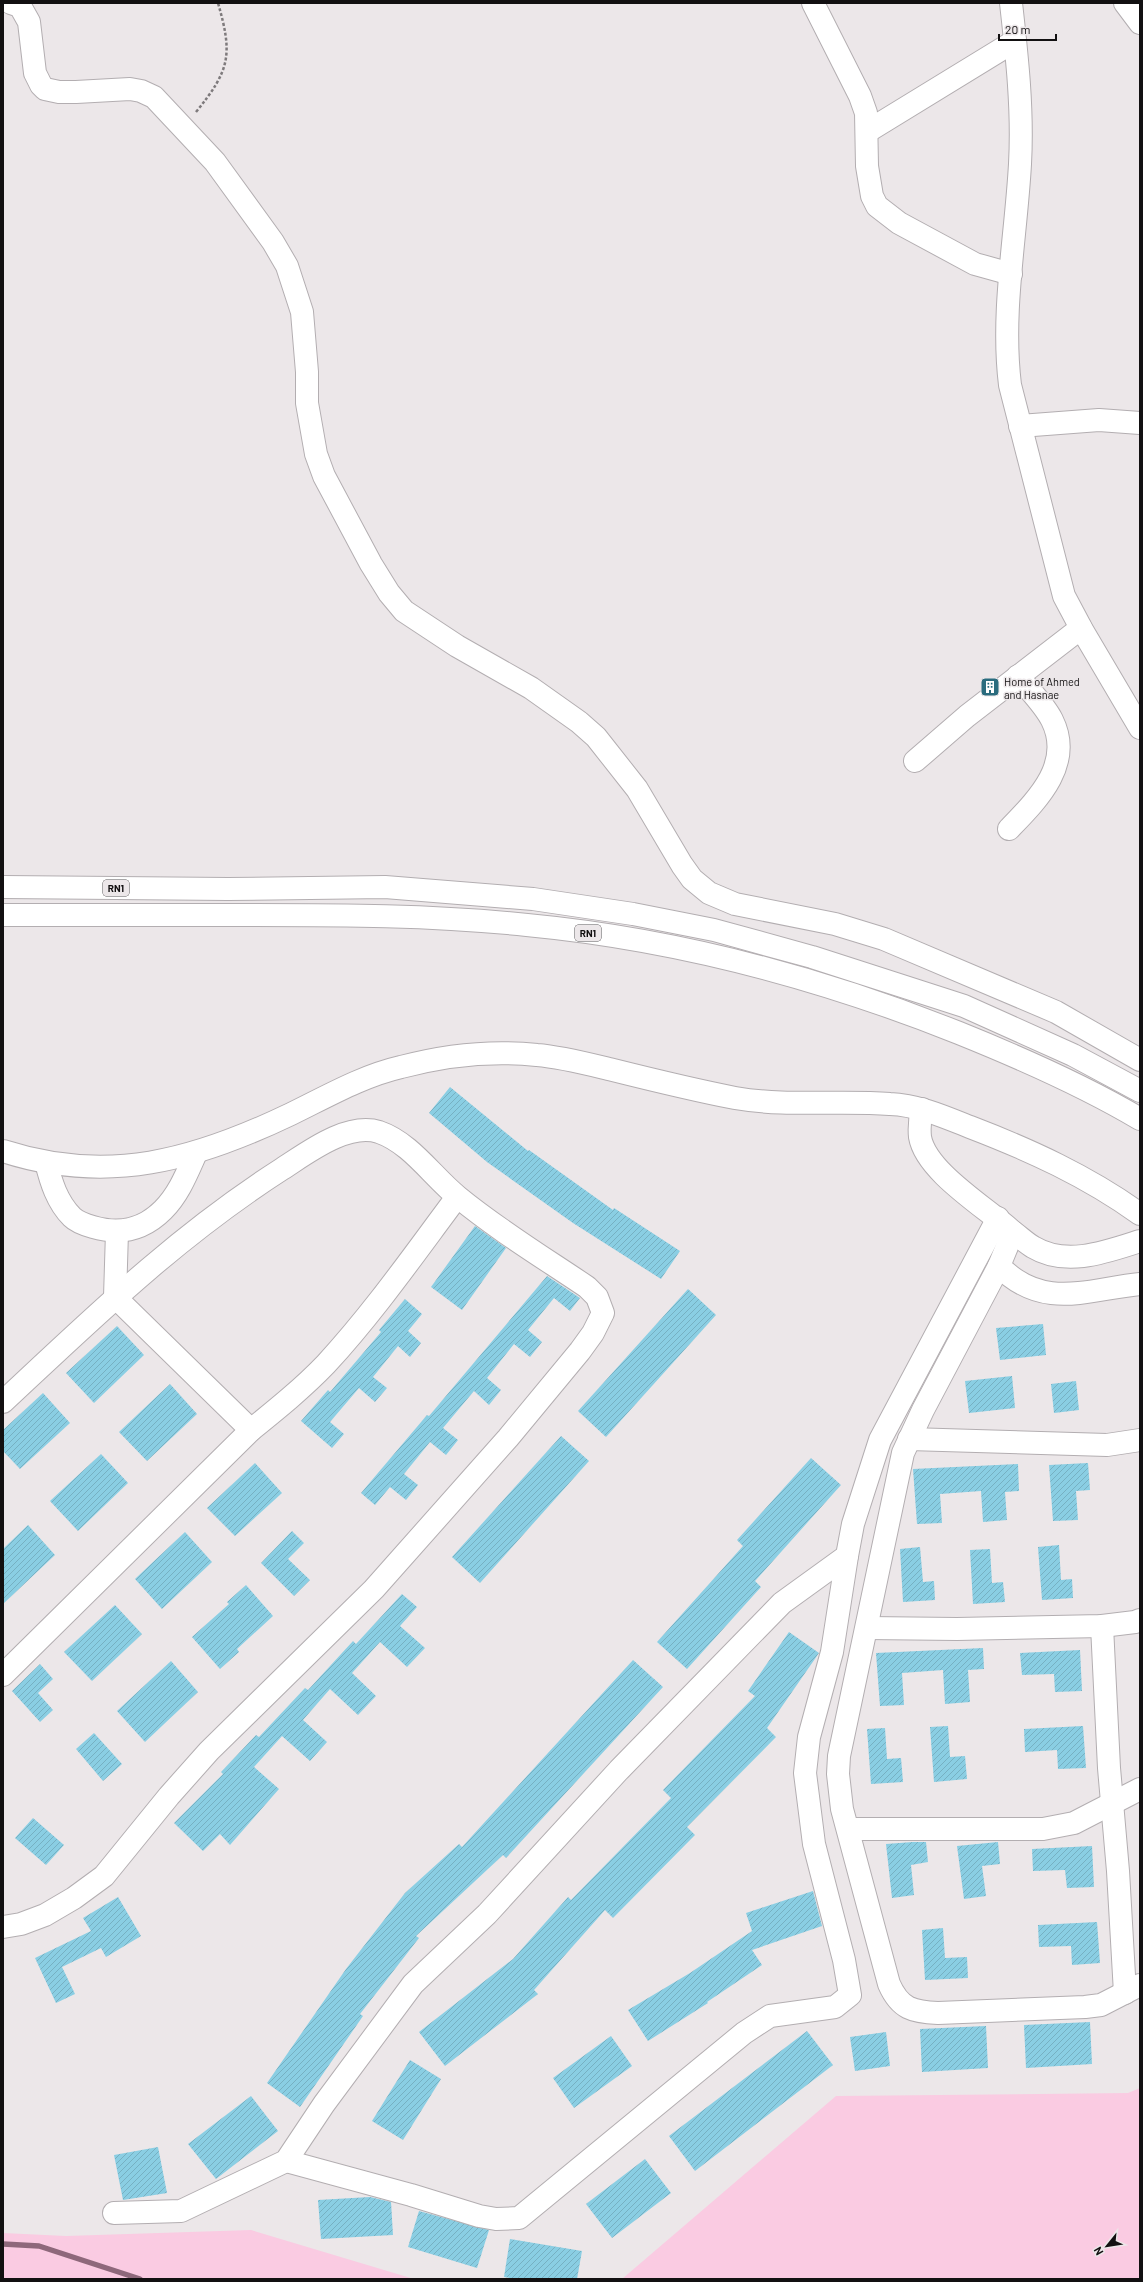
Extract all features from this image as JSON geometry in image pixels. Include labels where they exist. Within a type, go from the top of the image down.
[{"type":"main road","points":[[11,3],[20,6],[29,22],[35,73],[38,81],[45,89],[76,92],[115,89],[141,91],[154,98],[184,127],[215,162],[272,242],[287,266],[302,312],[308,372],[308,403],[319,461],[338,505],[371,564],[389,593],[404,611],[457,646],[531,688],[579,722],[596,737],[637,789],[682,866],[692,879],[709,893],[735,904],[835,924],[884,939],[933,958],[1056,1012],[1140,1060]]},
{"type":"main road","points":[[813,3],[860,96],[866,113],[868,131],[867,166],[869,184],[877,206],[899,223],[975,264],[1011,274]]},
{"type":"main road","points":[[1011,3],[1020,87],[1020,161],[1011,274],[1007,359],[1010,385],[1064,596],[1081,628],[1140,728]]},
{"type":"main road","points":[[1125,3],[1140,23]]},
{"type":"main road","points":[[868,131],[1015,41]]},
{"type":"main road","points":[[1020,426],[1099,420],[1140,423]]},
{"type":"main road","points":[[915,761],[967,716],[1081,628]]},
{"type":"main road","points":[[1009,829],[1037,800],[1048,783],[1055,768],[1059,746],[1051,719],[1018,676]]},
{"type":"main road","name":"RN1","points":[[3,887],[228,889],[385,887],[533,899],[633,914],[714,930],[889,981],[964,1006],[1072,1055],[1140,1091]]},
{"type":"main road","name":"RN1","points":[[3,914],[379,915],[527,925],[640,940],[734,961],[827,986],[913,1015],[1009,1053],[1108,1100],[1140,1119]]},
{"type":"main road","points":[[3,1151],[46,1162],[114,1167],[141,1165],[196,1153],[254,1131],[329,1095],[398,1067],[472,1053],[540,1055],[738,1098],[808,1104],[892,1104],[922,1109],[1018,1145],[1104,1188],[1140,1214]]},
{"type":"main road","points":[[922,1109],[920,1137],[933,1164],[953,1183],[1032,1247],[1046,1254],[1069,1257],[1095,1254],[1140,1241]]},
{"type":"main road","points":[[3,1402],[115,1297],[205,1221],[250,1189],[328,1140],[362,1131],[376,1132],[393,1138],[419,1160],[457,1197],[588,1287],[597,1297],[603,1314],[593,1333],[508,1438],[411,1548],[374,1589],[209,1751],[104,1876],[74,1898],[45,1915],[21,1924],[3,1927]]},
{"type":"main road","points":[[46,1162],[52,1185],[72,1218],[84,1224],[117,1232],[146,1223],[163,1211],[175,1195],[196,1153]]},
{"type":"main road","points":[[3,1675],[251,1430],[287,1401],[326,1364],[366,1318],[457,1197]]},
{"type":"main road","points":[[1006,1225],[999,1266],[909,1439],[896,1481],[867,1628],[839,1756],[840,1794],[889,1984],[892,1992],[906,2007],[923,2012],[938,2013],[1086,2007],[1101,2005],[1133,1989],[1118,1871],[1112,1804],[1102,1626]]},
{"type":"main road","points":[[286,2161],[411,2195],[479,2216],[496,2219],[519,2218],[744,2033],[770,2016],[835,2006],[850,1995],[844,1960],[814,1844],[805,1773],[809,1737],[832,1652],[853,1524],[880,1440],[1006,1225]]},
{"type":"main road","points":[[117,1232],[115,1297],[251,1430]]},
{"type":"main road","points":[[999,1266],[1017,1281],[1029,1287],[1072,1295],[1140,1284]]},
{"type":"main road","points":[[909,1439],[1107,1445],[1140,1440]]},
{"type":"main road","points":[[114,2213],[181,2211],[286,2161],[324,2104],[413,1984],[487,1914],[619,1770],[782,1603],[847,1556]]},
{"type":"main road","points":[[867,1628],[958,1629],[1102,1626],[1140,1620]]},
{"type":"main road","points":[[848,1829],[1043,1829],[1074,1823],[1140,1789]]},
{"type":"path","points":[[184,127],[221,79],[227,56],[226,36],[218,3]]},
{"type":"shaded area","points":[[1140,2088],[1140,2279],[622,2279],[836,2096],[1128,2093]]},
{"type":"shaded area","points":[[251,2230],[414,2279],[3,2279],[3,2233],[66,2236]]},
{"type":"building","points":[[450,1087],[528,1151],[529,1150],[613,1210],[614,1208],[680,1251],[661,1279],[573,1223],[487,1162],[429,1113]]},
{"type":"building","points":[[475,1226],[506,1248],[462,1310],[431,1287]]},
{"type":"building","points":[[547,1276],[580,1298],[570,1311],[554,1298],[528,1330],[542,1342],[530,1357],[514,1344],[487,1378],[501,1390],[489,1405],[474,1391],[443,1428],[458,1440],[446,1455],[430,1442],[404,1474],[418,1485],[406,1500],[390,1487],[375,1505],[361,1493],[427,1415],[429,1416]]},
{"type":"building","points":[[688,1289],[716,1315],[606,1437],[578,1411]]},
{"type":"building","points":[[405,1299],[422,1314],[408,1331],[421,1343],[410,1357],[398,1346],[373,1377],[387,1388],[375,1402],[359,1388],[330,1422],[344,1434],[332,1448],[301,1421],[328,1390],[330,1392],[381,1332],[379,1330]]},
{"type":"building","points":[[1043,1324],[1046,1355],[1000,1360],[996,1328]]},
{"type":"building","points":[[117,1326],[144,1355],[94,1403],[66,1373]]},
{"type":"building","points":[[1012,1376],[1015,1408],[969,1413],[965,1381]]},
{"type":"building","points":[[1076,1381],[1079,1410],[1054,1413],[1051,1384]]},
{"type":"building","points":[[170,1384],[197,1414],[147,1461],[119,1432]]},
{"type":"building","points":[[43,1393],[70,1423],[20,1469],[3,1451],[3,1430]]},
{"type":"building","points":[[561,1436],[589,1461],[480,1583],[452,1557]]},
{"type":"building","points":[[101,1454],[128,1483],[78,1531],[50,1501]]},
{"type":"building","points":[[811,1458],[841,1485],[755,1581],[761,1587],[687,1669],[657,1642],[743,1546],[737,1540]]},
{"type":"building","points":[[255,1463],[282,1493],[235,1536],[207,1508]]},
{"type":"building","points":[[1088,1463],[1090,1490],[1076,1491],[1078,1520],[1053,1521],[1049,1465]]},
{"type":"building","points":[[1018,1464],[1019,1491],[1005,1492],[1007,1520],[983,1522],[981,1491],[940,1494],[942,1523],[917,1524],[913,1469]]},
{"type":"building","points":[[28,1525],[55,1555],[3,1604],[3,1549]]},
{"type":"building","points":[[292,1531],[304,1543],[288,1559],[310,1580],[294,1596],[261,1563]]},
{"type":"building","points":[[185,1532],[212,1562],[162,1609],[135,1579]]},
{"type":"building","points":[[1059,1545],[1061,1580],[1072,1579],[1073,1598],[1042,1600],[1038,1547]]},
{"type":"building","points":[[920,1547],[923,1582],[934,1581],[935,1600],[903,1602],[900,1549]]},
{"type":"building","points":[[990,1549],[992,1583],[1003,1582],[1005,1602],[973,1604],[970,1550]]},
{"type":"building","points":[[246,1585],[273,1616],[237,1649],[239,1652],[220,1669],[192,1637],[229,1604],[227,1602]]},
{"type":"building","points":[[402,1594],[417,1607],[400,1626],[425,1648],[407,1667],[380,1642],[352,1673],[376,1696],[358,1715],[330,1689],[303,1720],[327,1742],[310,1761],[282,1736],[254,1767],[279,1789],[230,1845],[220,1834],[203,1851],[174,1823],[223,1774],[221,1772],[256,1735],[259,1737],[305,1688],[308,1690],[353,1641],[356,1644]]},
{"type":"building","points":[[115,1605],[142,1634],[92,1681],[64,1652]]},
{"type":"building","points":[[789,1632],[819,1653],[767,1728],[776,1737],[687,1827],[695,1835],[613,1918],[605,1910],[534,1990],[538,1994],[445,2066],[419,2032],[513,1959],[568,1897],[571,1900],[671,1798],[663,1790],[755,1696],[748,1691]]},
{"type":"building","points":[[983,1648],[984,1669],[968,1670],[970,1702],[945,1704],[943,1670],[902,1673],[904,1705],[880,1706],[876,1653]]},
{"type":"building","points":[[1080,1650],[1082,1691],[1055,1692],[1054,1674],[1022,1675],[1020,1653]]},
{"type":"building","points":[[633,1660],[663,1687],[506,1858],[503,1855],[416,1936],[419,1938],[360,2014],[363,2016],[300,2107],[267,2083],[346,1969],[405,1893],[459,1844],[462,1847]]},
{"type":"building","points":[[171,1661],[198,1692],[145,1742],[117,1711]]},
{"type":"building","points":[[40,1664],[53,1679],[38,1693],[53,1710],[40,1722],[12,1691]]},
{"type":"building","points":[[948,1726],[950,1757],[965,1756],[967,1779],[934,1782],[930,1727]]},
{"type":"building","points":[[1083,1726],[1086,1768],[1058,1769],[1057,1750],[1025,1752],[1024,1729]]},
{"type":"building","points":[[885,1728],[887,1759],[901,1758],[903,1782],[871,1784],[867,1729]]},
{"type":"building","points":[[94,1733],[122,1764],[103,1781],[76,1749]]},
{"type":"building","points":[[33,1818],[64,1845],[46,1865],[15,1838]]},
{"type":"building","points":[[926,1842],[928,1862],[911,1865],[914,1895],[892,1898],[886,1844]]},
{"type":"building","points":[[998,1842],[1000,1864],[982,1866],[986,1896],[964,1899],[957,1846]]},
{"type":"building","points":[[1092,1846],[1094,1887],[1067,1888],[1065,1870],[1033,1871],[1032,1849]]},
{"type":"building","points":[[813,1891],[822,1926],[752,1950],[762,1965],[707,2002],[708,2003],[648,2041],[628,2010],[690,1973],[752,1931],[746,1913]]},
{"type":"building","points":[[118,1897],[141,1936],[106,1957],[101,1948],[62,1967],[75,1994],[56,2003],[35,1958],[91,1931],[83,1918]]},
{"type":"building","points":[[1097,1922],[1100,1963],[1072,1965],[1071,1946],[1039,1947],[1038,1925]]},
{"type":"building","points":[[943,1928],[945,1958],[967,1957],[968,1978],[925,1980],[922,1930]]},
{"type":"building","points":[[1090,2022],[1092,2064],[1026,2068],[1024,2025]]},
{"type":"building","points":[[986,2026],[988,2068],[922,2072],[920,2029]]},
{"type":"building","points":[[807,2031],[833,2065],[695,2171],[669,2136]]},
{"type":"building","points":[[886,2032],[890,2066],[855,2071],[850,2037]]},
{"type":"building","points":[[611,2036],[632,2066],[574,2108],[553,2078]]},
{"type":"building","points":[[410,2060],[441,2079],[403,2140],[372,2121]]},
{"type":"building","points":[[251,2096],[278,2131],[216,2179],[188,2144]]},
{"type":"building","points":[[158,2147],[167,2193],[123,2200],[114,2155]]},
{"type":"building","points":[[645,2159],[671,2193],[612,2238],[586,2204]]},
{"type":"building","points":[[370,2197],[391,2202],[393,2235],[321,2239],[318,2200]]},
{"type":"building","points":[[419,2211],[489,2230],[477,2268],[408,2247]]},
{"type":"building","points":[[510,2239],[582,2251],[577,2279],[516,2279],[504,2277]]},
{"type":"waterway","points":[[3,2244],[39,2246],[140,2279]]},
{"type":"place","name":"Home of Ahmed and Hasnae","points":[[990,687]]}]
